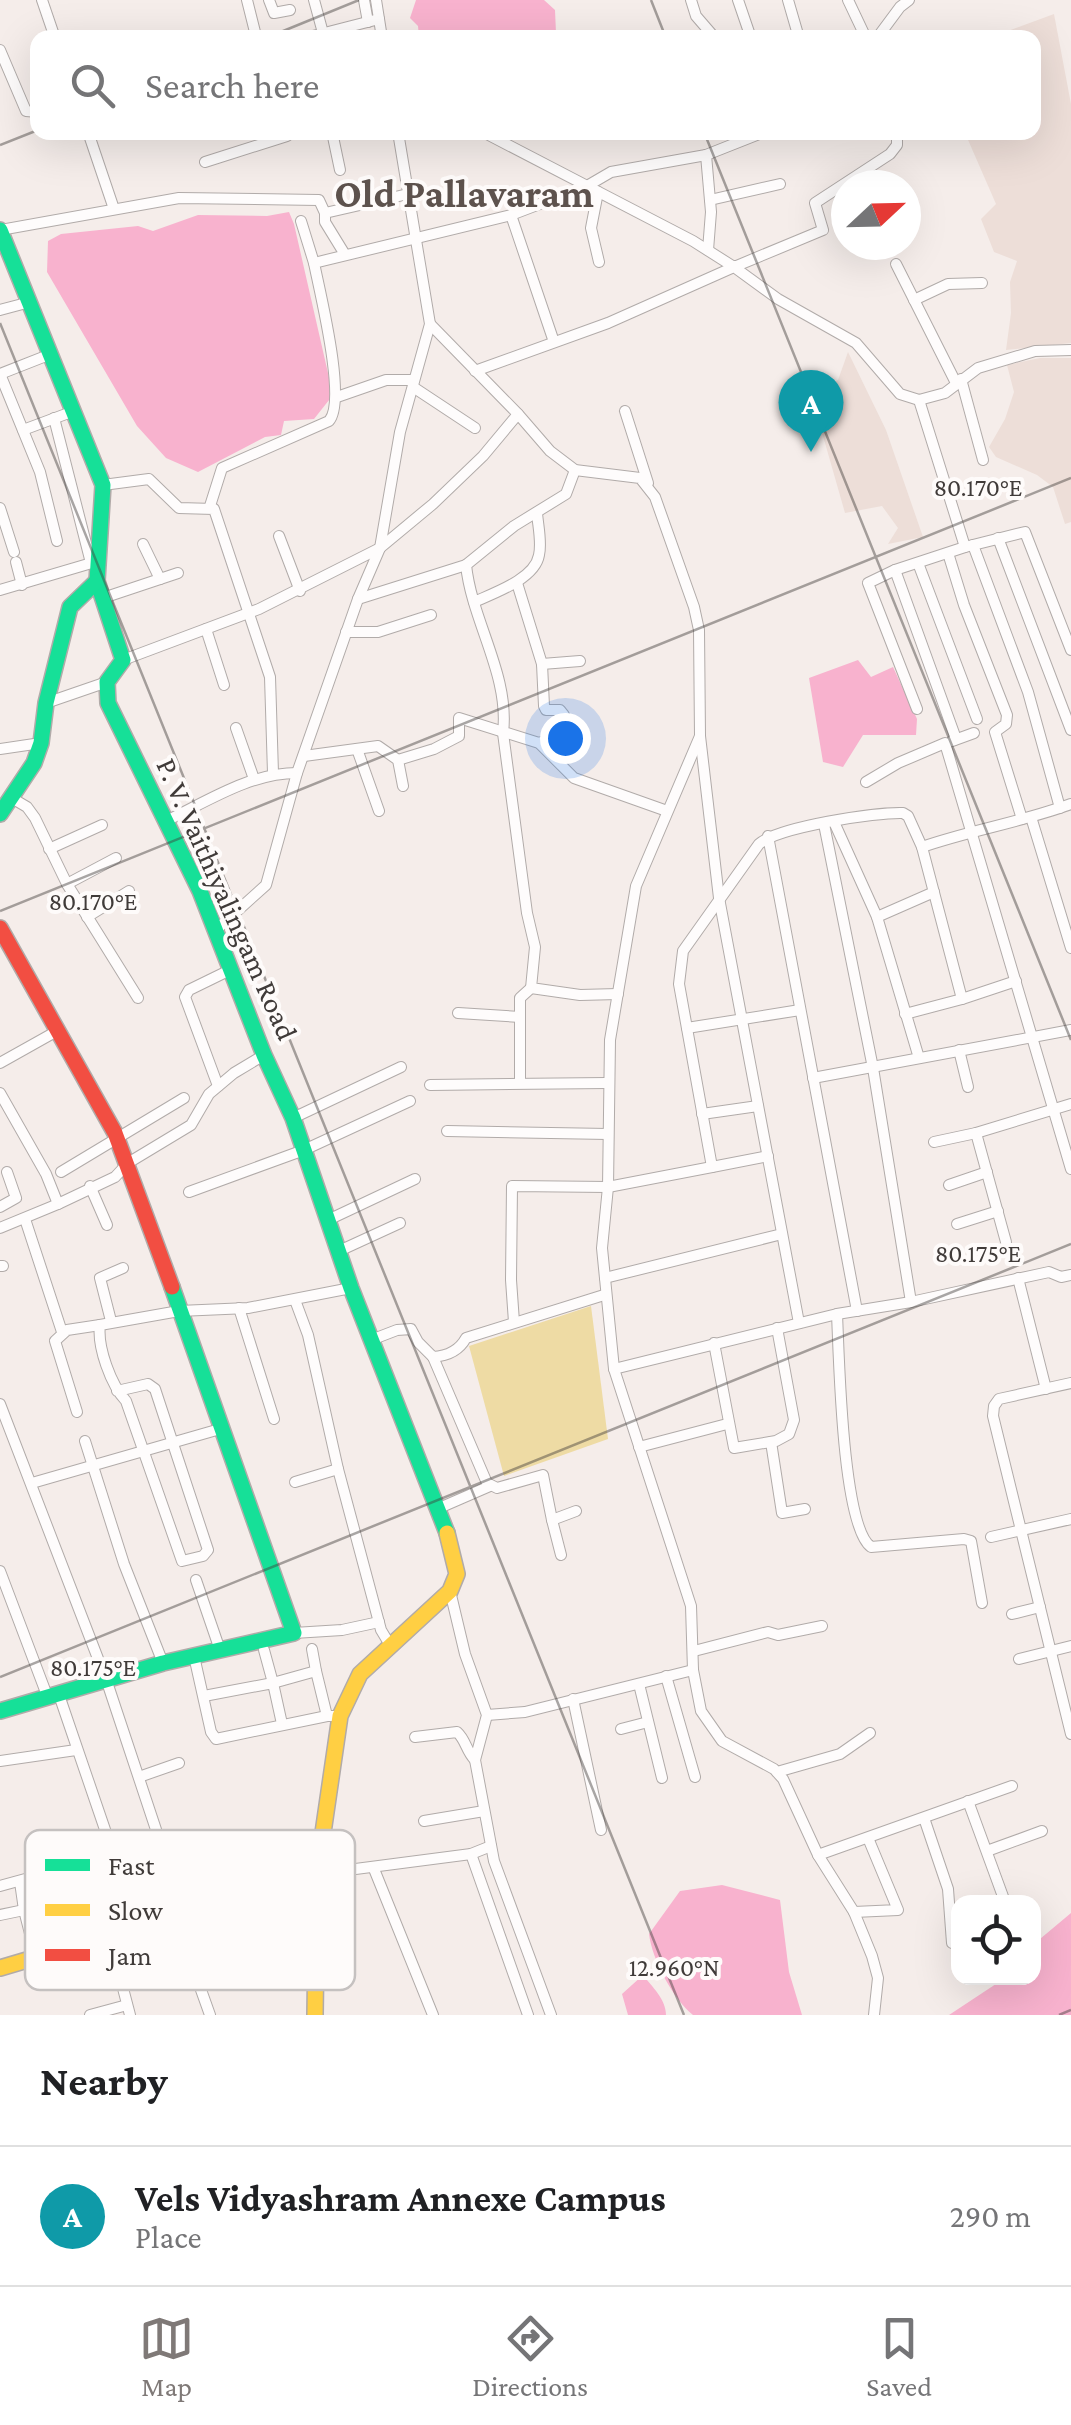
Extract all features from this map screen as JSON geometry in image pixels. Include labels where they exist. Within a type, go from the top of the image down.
[{"type":"street","points":[[42,0],[52,30]]},
{"type":"street","points":[[247,0],[254,30]]},
{"type":"street","points":[[269,0],[274,13],[290,10]]},
{"type":"street","points":[[364,0],[375,13]]},
{"type":"street","points":[[331,30],[375,13],[390,0]]},
{"type":"street","points":[[691,0],[696,16],[708,30]]},
{"type":"street","points":[[738,0],[748,30]]},
{"type":"street","points":[[788,0],[797,30]]},
{"type":"street","points":[[848,0],[862,30]]},
{"type":"street","points":[[890,0],[895,14]]},
{"type":"street","points":[[883,30],[909,0]]},
{"type":"street","points":[[319,2],[323,30]]},
{"type":"street","points":[[0,50],[26,111],[30,111]]},
{"type":"street","points":[[91,140],[114,209]]},
{"type":"street","points":[[205,162],[275,140]]},
{"type":"street","points":[[334,140],[340,170]]},
{"type":"street","points":[[216,930],[266,885],[297,773],[380,548],[400,432],[430,324],[399,140]]},
{"type":"street","points":[[498,140],[708,250],[778,299],[856,343],[900,394],[918,400],[945,393],[978,368],[1035,351],[1071,350]]},
{"type":"street","points":[[314,263],[511,215],[587,186],[612,172],[706,155],[742,140]]},
{"type":"street","points":[[475,370],[608,323],[824,230],[814,203],[890,154],[897,140]]},
{"type":"street","points":[[706,155],[710,200],[708,250]]},
{"type":"street","points":[[710,200],[780,184]]},
{"type":"street","points":[[598,192],[592,228],[599,262]]},
{"type":"street","points":[[325,213],[408,194]]},
{"type":"street","points":[[94,562],[103,486],[30,302],[6,261],[0,230],[180,198],[293,198],[319,200],[326,222],[344,253]]},
{"type":"street","points":[[511,215],[554,342]]},
{"type":"street","points":[[210,506],[222,468],[329,421],[336,413],[337,397],[314,263],[302,220]]},
{"type":"street","points":[[896,264],[958,381],[983,460]]},
{"type":"street","points":[[914,300],[948,284],[982,283]]},
{"type":"street","points":[[0,310],[30,302]]},
{"type":"street","points":[[430,324],[550,451],[576,470],[631,476],[648,484]]},
{"type":"street","points":[[51,354],[0,374],[40,472],[57,541]]},
{"type":"street","points":[[337,397],[386,380],[414,383],[476,428]]},
{"type":"street","points":[[918,400],[969,546],[1028,692],[1065,806],[922,847]]},
{"type":"street","points":[[23,430],[74,411]]},
{"type":"street","points":[[625,411],[699,630],[700,736],[719,898],[799,1323]]},
{"type":"street","points":[[46,703],[107,682],[123,660],[248,613],[380,548],[434,504],[483,456],[518,414]]},
{"type":"street","points":[[54,418],[97,581],[123,660]]},
{"type":"street","points":[[358,599],[466,565],[514,526],[566,494],[576,470]]},
{"type":"street","points":[[103,486],[149,479],[179,508],[210,506]]},
{"type":"street","points":[[210,506],[216,514],[270,677],[273,773]]},
{"type":"street","points":[[0,508],[22,585]]},
{"type":"street","points":[[537,513],[539,556],[536,565],[518,583],[542,664],[546,710],[560,710],[564,715],[563,734],[539,743]]},
{"type":"street","points":[[917,709],[868,583],[895,570],[1022,531],[1028,535],[1071,650]]},
{"type":"street","points":[[279,536],[300,590]]},
{"type":"street","points":[[998,538],[1071,730]]},
{"type":"street","points":[[143,544],[160,579]]},
{"type":"street","points":[[948,553],[1008,715],[1006,724],[995,732],[1071,948]]},
{"type":"street","points":[[0,590],[94,562]]},
{"type":"street","points":[[918,563],[977,719]]},
{"type":"street","points":[[466,565],[501,692],[503,733],[534,947],[531,988],[520,998],[520,1082]]},
{"type":"street","points":[[895,570],[955,736],[949,742]]},
{"type":"street","points":[[103,598],[178,573]]},
{"type":"street","points":[[0,814],[6,798],[34,763],[70,607],[97,581]]},
{"type":"street","points":[[474,602],[518,583]]},
{"type":"street","points":[[346,632],[378,632],[431,616]]},
{"type":"street","points":[[206,629],[224,686]]},
{"type":"street","points":[[542,664],[580,661]]},
{"type":"street","name":"P. V. Vaithiyalingam Road","points":[[107,682],[108,703],[216,930],[293,1118],[371,1340],[455,1559],[457,1574],[450,1592]]},
{"type":"street","points":[[398,760],[459,736],[459,718],[539,743],[574,778],[667,812]]},
{"type":"street","points":[[236,728],[254,779]]},
{"type":"street","points":[[866,782],[898,764],[974,733]]},
{"type":"street","points":[[700,736],[636,886],[618,994],[608,1084],[608,1186],[602,1248],[614,1369],[692,1606],[693,1670],[701,1711],[722,1741],[783,1779],[818,1855],[854,1912],[878,1978],[874,2015]]},
{"type":"street","points":[[0,749],[41,742]]},
{"type":"street","points":[[949,742],[1071,1169]]},
{"type":"street","points":[[304,756],[378,746],[398,760],[402,786]]},
{"type":"street","points":[[357,749],[379,811]]},
{"type":"street","points":[[166,821],[254,779],[273,773],[297,773]]},
{"type":"street","points":[[6,798],[35,818],[67,884],[138,998]]},
{"type":"street","points":[[712,1167],[679,984],[682,951],[768,836],[829,823],[903,813],[908,816],[922,847],[962,999]]},
{"type":"street","points":[[829,823],[877,917],[918,1058]]},
{"type":"street","points":[[829,823],[911,1302]]},
{"type":"street","points":[[50,850],[102,825]]},
{"type":"street","points":[[768,836],[856,1311]]},
{"type":"street","points":[[67,884],[116,858]]},
{"type":"street","points":[[86,917],[129,890]]},
{"type":"street","points":[[877,917],[934,892]]},
{"type":"street","points":[[0,928],[128,1163],[294,1633]]},
{"type":"street","points":[[218,1086],[186,997],[188,990],[232,969]]},
{"type":"street","points":[[905,1014],[1016,981]]},
{"type":"street","points":[[531,988],[580,995],[618,994]]},
{"type":"street","points":[[687,1028],[800,1010]]},
{"type":"street","points":[[458,1013],[520,1017]]},
{"type":"street","points":[[813,1078],[1071,1030]]},
{"type":"street","points":[[0,1063],[57,1031]]},
{"type":"street","points":[[959,1050],[968,1087]]},
{"type":"street","points":[[0,1228],[115,1177],[128,1163],[191,1125],[218,1086],[264,1055]]},
{"type":"street","points":[[293,1118],[401,1067]]},
{"type":"street","points":[[430,1085],[608,1084]]},
{"type":"street","points":[[0,1093],[46,1174],[58,1204]]},
{"type":"street","points":[[61,1172],[184,1098]]},
{"type":"street","points":[[189,1192],[304,1150],[410,1101]]},
{"type":"street","points":[[934,1142],[1071,1104]]},
{"type":"street","points":[[702,1114],[758,1106]]},
{"type":"street","points":[[447,1131],[608,1134]]},
{"type":"street","points":[[976,1133],[1006,1242]]},
{"type":"street","points":[[514,1322],[510,1188],[516,1184],[608,1186],[768,1156]]},
{"type":"street","points":[[0,1207],[16,1198],[8,1172]]},
{"type":"street","points":[[949,1185],[987,1172]]},
{"type":"street","points":[[328,1220],[415,1178]]},
{"type":"street","points":[[90,1186],[107,1225]]},
{"type":"street","points":[[956,1224],[998,1211]]},
{"type":"street","points":[[25,1219],[62,1332]]},
{"type":"street","points":[[339,1252],[400,1223]]},
{"type":"street","points":[[605,1278],[782,1234]]},
{"type":"street","points":[[116,1391],[152,1386],[208,1550],[203,1556],[182,1561],[126,1401],[116,1391],[100,1338],[106,1323],[100,1278],[123,1268]]},
{"type":"street","points":[[614,1369],[837,1314],[1049,1272],[1071,1275]]},
{"type":"street","points":[[1018,1278],[1046,1389]]},
{"type":"street","points":[[76,1412],[55,1348],[62,1332],[180,1311],[295,1300],[352,1288]]},
{"type":"street","points":[[434,1357],[446,1356],[466,1338],[604,1295]]},
{"type":"street","points":[[295,1300],[308,1335],[338,1469],[379,1622],[390,1645]]},
{"type":"street","points":[[239,1308],[274,1419]]},
{"type":"street","points":[[837,1314],[848,1473],[858,1527],[865,1543],[871,1547],[971,1541],[982,1603]]},
{"type":"street","points":[[714,1343],[734,1448],[771,1442],[789,1434],[794,1420],[777,1328]]},
{"type":"street","points":[[371,1340],[412,1329],[418,1342],[434,1357],[490,1486]]},
{"type":"street","points":[[1071,1383],[999,1398],[993,1416],[1071,1734]]},
{"type":"street","points":[[0,1404],[108,1682],[156,1830]]},
{"type":"street","points":[[639,1447],[727,1424]]},
{"type":"street","points":[[32,1483],[220,1429]]},
{"type":"street","points":[[85,1441],[124,1564],[163,1664]]},
{"type":"street","points":[[771,1442],[781,1511],[784,1514],[804,1509]]},
{"type":"street","points":[[295,1482],[338,1469]]},
{"type":"street","points":[[437,1509],[490,1486],[498,1488],[543,1475],[561,1555]]},
{"type":"street","points":[[552,1520],[576,1511]]},
{"type":"street","points":[[991,1537],[1071,1519]]},
{"type":"street","points":[[0,1571],[76,1750],[105,1830]]},
{"type":"street","points":[[196,1580],[220,1650]]},
{"type":"street","points":[[194,1656],[211,1732],[216,1739],[333,1716],[360,1674],[450,1592],[465,1654],[487,1715],[475,1760],[491,1846],[521,1940],[551,2015]]},
{"type":"street","points":[[1012,1614],[1040,1606]]},
{"type":"street","points":[[0,1711],[194,1656],[294,1633],[342,1630],[379,1622]]},
{"type":"street","points":[[694,1651],[768,1632],[778,1635],[822,1626]]},
{"type":"street","points":[[1019,1660],[1071,1646]]},
{"type":"street","points":[[264,1650],[282,1724]]},
{"type":"street","points":[[312,1650],[333,1716],[334,1741],[323,1830]]},
{"type":"street","points":[[487,1715],[524,1712],[693,1670]]},
{"type":"street","points":[[204,1696],[316,1671]]},
{"type":"street","points":[[666,1676],[695,1777]]},
{"type":"street","points":[[639,1684],[662,1778]]},
{"type":"street","points":[[573,1699],[601,1830]]},
{"type":"street","points":[[620,1730],[648,1722]]},
{"type":"street","points":[[415,1737],[456,1732],[464,1738],[466,1750],[475,1760]]},
{"type":"street","points":[[777,1772],[840,1754],[870,1733]]},
{"type":"street","points":[[0,1761],[76,1750]]},
{"type":"street","points":[[139,1777],[180,1764]]},
{"type":"street","points":[[818,1855],[1012,1786]]},
{"type":"street","points":[[968,1802],[1002,1895]]},
{"type":"street","points":[[424,1821],[484,1812]]},
{"type":"street","points":[[924,1818],[948,1889],[951,1930]]},
{"type":"street","points":[[987,1850],[1042,1831]]},
{"type":"street","points":[[854,1912],[898,1910],[868,1838]]},
{"type":"street","points":[[355,1871],[471,1854],[491,1846]]},
{"type":"street","points":[[471,1854],[528,2015]]},
{"type":"street","points":[[374,1869],[432,2015]]},
{"type":"street","points":[[0,1886],[25,1881]]},
{"type":"street","points":[[20,1882],[25,1914]]},
{"type":"street","points":[[0,1916],[24,1910]]},
{"type":"street","points":[[0,1968],[25,1960]]},
{"type":"street","points":[[202,1990],[210,2015]]},
{"type":"street","points":[[315,1990],[315,2015]]},
{"type":"street","points":[[90,2015],[128,2010]]},
{"type":"shaded area","points":[[416,0],[544,0],[555,10],[556,30],[418,30],[410,18]]},
{"type":"shaded area","points":[[1054,14],[1071,104],[1071,343],[1006,350],[1010,282],[1017,261],[994,252],[981,219],[996,204],[968,140],[1041,140],[1041,30],[1011,30]]},
{"type":"shaded area","points":[[289,212],[333,395],[314,419],[284,421],[281,435],[265,437],[198,472],[166,458],[137,426],[47,272],[48,241],[61,234],[138,226],[153,231],[198,215],[267,216]]},
{"type":"shaded area","points":[[848,352],[886,430],[923,537],[888,544],[898,528],[882,506],[845,513],[811,394],[838,380]]},
{"type":"shaded area","points":[[1040,358],[1071,358],[1071,522],[1065,524],[1053,487],[1037,475],[996,457],[989,447],[1014,392],[1007,365]]},
{"type":"shaded area","points":[[858,660],[871,677],[893,667],[917,719],[916,735],[863,735],[843,767],[823,762],[809,678]]},
{"type":"shaded area","points":[[591,1306],[608,1439],[504,1476],[469,1346]]},
{"type":"shaded area","points":[[722,1885],[780,1900],[789,1972],[802,2015],[693,2015],[671,1989],[654,1955],[649,1934],[680,1891]]},
{"type":"shaded area","points":[[1071,1913],[1071,2015],[949,2015],[994,1985],[1041,1985],[1041,1938]]},
{"type":"shaded area","points":[[643,1975],[661,1998],[666,2015],[628,2015],[622,1994]]},
{"type":"traffic: fast","points":[[0,230],[103,485],[97,581],[123,660],[107,682],[108,703],[200,891],[293,1118],[351,1288],[447,1533]]},
{"type":"traffic: fast","points":[[0,814],[34,763],[41,743],[46,703],[70,607],[97,581]]},
{"type":"traffic: fast","points":[[0,1711],[163,1663],[294,1633],[172,1287]]},
{"type":"traffic: slow","points":[[323,1830],[340,1716],[360,1674],[450,1591],[457,1574],[447,1533]]},
{"type":"traffic: slow","points":[[0,1968],[25,1961]]},
{"type":"traffic: slow","points":[[315,1990],[315,2015]]},
{"type":"traffic: jam","points":[[0,928],[115,1133],[172,1287]]},
{"type":"place","name":"Vels Vidyashram Annexe Campus","points":[[811,452]]},
{"type":"district","name":"Old Pallavaram","points":[[464,193]]}]
